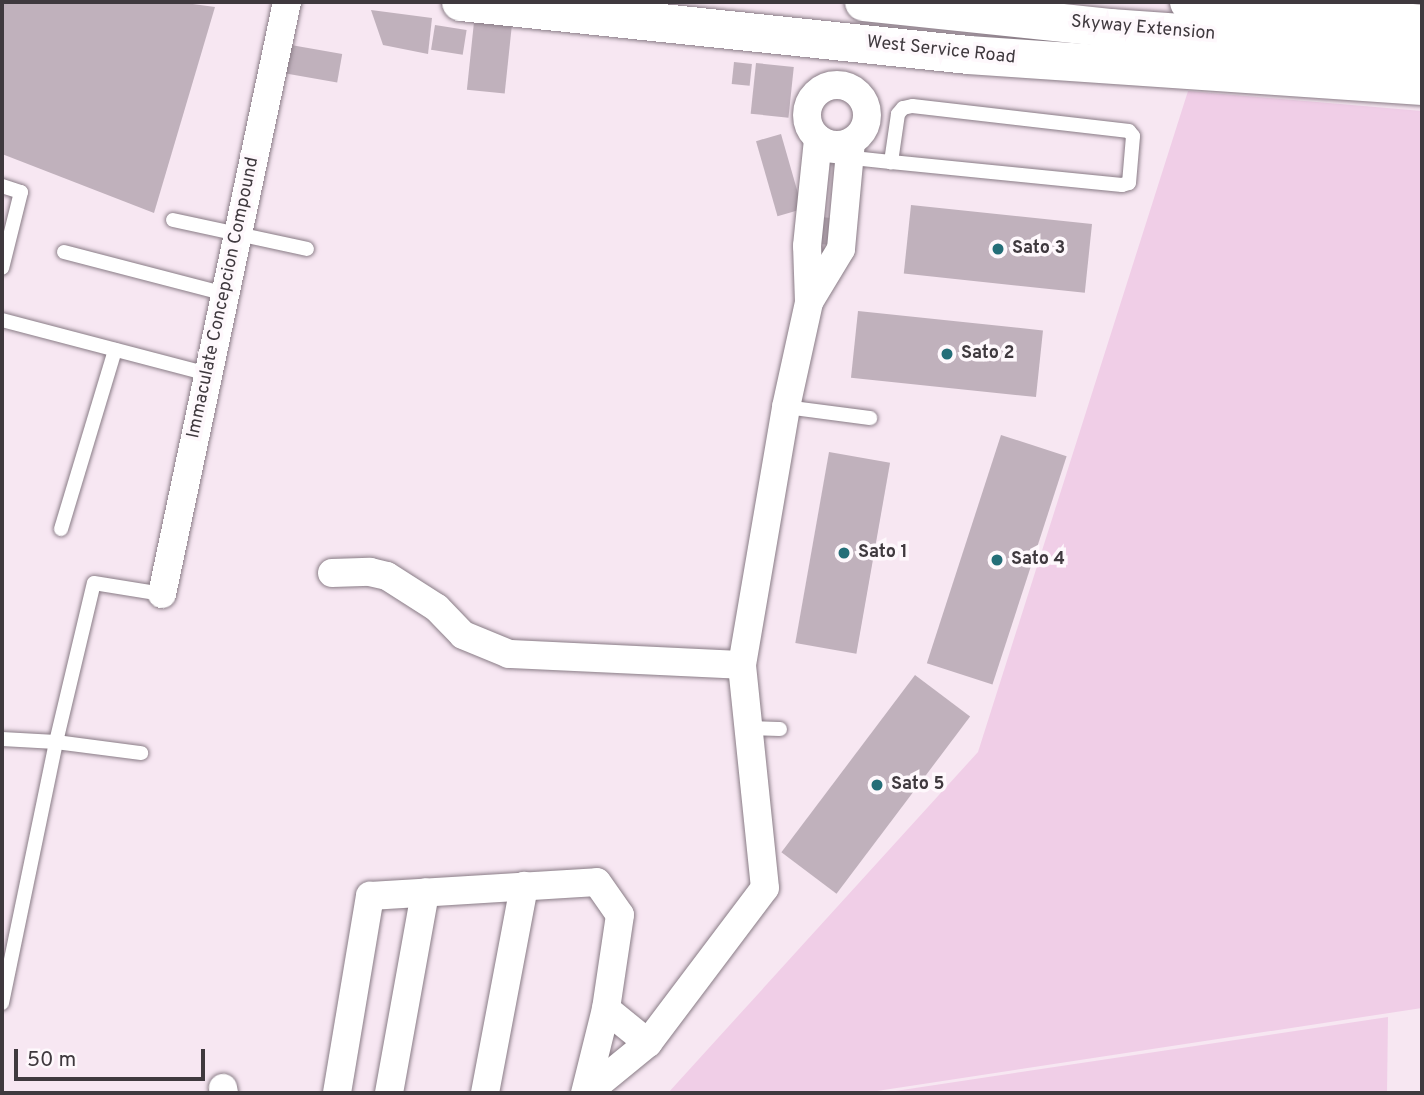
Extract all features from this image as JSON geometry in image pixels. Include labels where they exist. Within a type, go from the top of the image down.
[{"type":"main road","name":"West Service Road","points":[[461,2],[969,55],[1422,86]]},
{"type":"main road","name":"Skyway Extension","points":[[864,2],[1110,27],[1422,50]]},
{"type":"main road","points":[[1189,2],[1422,24]]},
{"type":"main road","points":[[1386,2],[1422,5]]},
{"type":"street","name":"Immaculate Concepcion Compound","points":[[162,594],[287,2]]},
{"type":"street","points":[[839,85],[842,42]]},
{"type":"street","points":[[586,1093],[648,1043],[765,888],[742,665],[786,407],[809,302],[807,246],[817,146],[808,125],[810,100],[823,88],[839,85],[857,92],[867,109],[864,128],[851,150],[841,250],[809,302]]},
{"type":"street","points":[[817,146],[851,150]]},
{"type":"street","points":[[332,573],[370,572],[387,576],[437,608],[463,635],[509,654],[742,665]]},
{"type":"street","points":[[337,1093],[370,896],[597,882],[620,915],[606,1009],[586,1093]]},
{"type":"street","points":[[485,1093],[524,886]]},
{"type":"street","points":[[389,1093],[425,892]]},
{"type":"street","points":[[606,1009],[648,1043]]},
{"type":"lane","points":[[851,150],[891,162],[1127,185],[1133,136],[1129,131],[912,106],[903,108],[898,114],[891,162]]},
{"type":"lane","points":[[2,186],[21,192],[2,268]]},
{"type":"lane","points":[[173,220],[307,249]]},
{"type":"lane","points":[[64,252],[225,294]]},
{"type":"lane","points":[[2,320],[208,374]]},
{"type":"lane","points":[[61,529],[115,350]]},
{"type":"lane","points":[[786,407],[870,418]]},
{"type":"lane","points":[[2,1003],[56,742],[94,583],[162,594]]},
{"type":"lane","points":[[748,728],[780,729]]},
{"type":"lane","points":[[2,739],[56,742],[141,753]]},
{"type":"shaded area","points":[[1188,91],[1422,111],[1422,1008],[864,1093],[668,1093],[978,752]]},
{"type":"shaded area","points":[[1388,1017],[1387,1093],[882,1093]]},
{"type":"building","points":[[2,2],[178,2],[215,7],[154,213],[2,154]]},
{"type":"building","points":[[371,10],[432,18],[428,54],[383,45]]},
{"type":"building","points":[[474,22],[512,26],[505,94],[467,90]]},
{"type":"building","points":[[435,25],[467,30],[463,55],[431,50]]},
{"type":"building","points":[[291,45],[342,54],[337,83],[286,74]]},
{"type":"building","points":[[734,62],[752,64],[750,86],[732,84]]},
{"type":"building","points":[[756,63],[794,67],[788,118],[751,114]]},
{"type":"building","points":[[781,134],[802,209],[778,216],[756,141]]},
{"type":"building","name":"Sato 3","points":[[911,205],[1092,224],[1085,293],[904,274]]},
{"type":"building","points":[[819,217],[832,218],[830,245],[817,244]]},
{"type":"building","name":"Sato 2","points":[[858,311],[1043,330],[1036,397],[851,378]]},
{"type":"building","name":"Sato 4","points":[[1001,435],[1067,456],[992,685],[927,663]]},
{"type":"building","name":"Sato 1","points":[[829,452],[890,463],[856,654],[795,643]]},
{"type":"building","name":"Sato 5","points":[[915,675],[970,717],[837,894],[781,852]]},
{"type":"place","name":"Sato 3","points":[[998,249]]},
{"type":"place","name":"Sato 2","points":[[947,354]]},
{"type":"place","name":"Sato 1","points":[[844,553]]},
{"type":"place","name":"Sato 4","points":[[997,560]]},
{"type":"place","name":"Sato 5","points":[[877,785]]}]
